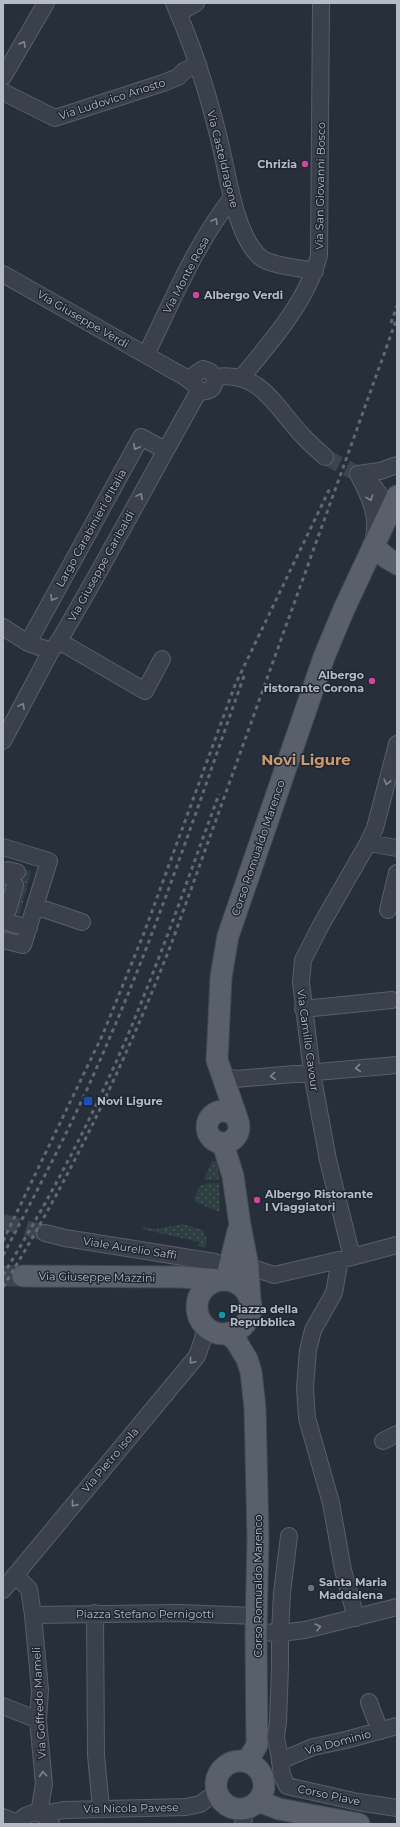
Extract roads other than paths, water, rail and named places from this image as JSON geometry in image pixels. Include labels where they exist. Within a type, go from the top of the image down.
[{"type":"main road","name":"Corso Romualdo Marenco","points":[[247,1762],[257,1745],[256,1624],[258,1537],[255,1408],[256,1384],[248,1266],[240,1225],[234,1176],[232,1133],[224,1077],[217,1060],[221,977],[228,936],[322,663],[344,609],[397,496]]},
{"type":"main road","points":[[373,546],[397,564]]},
{"type":"main road","points":[[216,1113],[227,1112],[232,1133],[212,1139],[208,1131],[209,1121],[216,1113],[224,1077]]},
{"type":"main road","name":"Corso Romualdo Marenco","points":[[220,1274],[240,1225]]},
{"type":"main road","name":"Via Giuseppe Mazzini","points":[[23,1276],[178,1269],[220,1274]]},
{"type":"main road","name":"Via Giuseppe Mazzini","points":[[178,1269],[188,1286],[199,1299]]},
{"type":"main road","points":[[220,1274],[240,1285],[248,1295],[251,1306],[249,1316],[241,1328],[228,1333],[216,1332],[205,1325],[198,1313],[199,1299],[209,1285],[220,1274]]},
{"type":"main road","name":"Corso Romualdo Marenco","points":[[228,1333],[236,1341],[247,1358],[251,1372],[255,1408]]},
{"type":"main road","points":[[233,1762],[247,1762],[254,1766],[263,1779],[262,1794],[249,1811],[231,1808],[220,1798],[217,1792],[216,1784],[220,1770],[233,1762]]},
{"type":"main road","name":"Corso Piave","points":[[249,1811],[279,1809],[359,1824]]},
{"type":"street","points":[[3,78],[46,3]]},
{"type":"street","points":[[176,8],[196,3]]},
{"type":"street","name":"Via San Giovanni Bosco","points":[[244,375],[264,352],[293,311],[315,271],[319,255],[321,3]]},
{"type":"street","name":"Via Casteldragone","points":[[176,8],[198,64],[221,146],[231,199],[245,234],[255,253],[262,259],[270,262],[315,271]]},
{"type":"street","name":"Via Ludovico Ariosto","points":[[3,92],[55,118],[163,83],[178,77],[184,71],[198,64]]},
{"type":"street","name":"Via Monte Rosa","points":[[146,355],[185,274],[220,213],[231,199]]},
{"type":"street","name":"Via Giuseppe Verdi","points":[[3,274],[146,355],[197,382],[206,369],[212,372],[215,377],[244,375],[265,392],[303,436],[325,457]]},
{"type":"street","name":"Via Giuseppe Garibaldi","points":[[3,741],[55,646],[107,559],[196,396],[197,382]]},
{"type":"street","name":"Largo Carabinieri d'Italia","points":[[28,643],[141,437],[166,450]]},
{"type":"street","points":[[358,474],[380,471],[397,465]]},
{"type":"street","points":[[358,474],[374,485],[386,512],[386,518]]},
{"type":"street","points":[[358,474],[373,508],[377,526],[373,546]]},
{"type":"street","points":[[3,627],[28,643],[55,646],[145,690],[162,659]]},
{"type":"street","name":"Via Camillo Cavour","points":[[346,1259],[340,1214],[320,1119],[312,1072],[303,1009],[301,982],[303,960],[375,828],[397,744]]},
{"type":"street","points":[[368,843],[397,848]]},
{"type":"street","points":[[3,847],[49,861],[23,945],[3,940]]},
{"type":"street","points":[[388,910],[397,874]]},
{"type":"street","points":[[13,876],[6,916],[29,928]]},
{"type":"street","points":[[35,906],[82,922]]},
{"type":"street","points":[[303,1009],[392,1000]]},
{"type":"street","points":[[224,1077],[236,1079],[397,1065]]},
{"type":"street","name":"Viale Aurelio Saffi","points":[[45,1233],[178,1269]]},
{"type":"street","points":[[253,1268],[274,1275],[346,1259],[397,1245]]},
{"type":"street","points":[[346,1259],[334,1293],[313,1330],[308,1350],[305,1388],[307,1418],[329,1496],[343,1570],[356,1618]]},
{"type":"street","name":"Via Pietro Isola","points":[[6,1585],[197,1356],[203,1339],[205,1325]]},
{"type":"street","points":[[280,1760],[276,1737],[280,1666],[280,1634],[282,1593],[289,1536]]},
{"type":"street","name":"Via Goffredo Mameli","points":[[6,1585],[29,1589],[40,1690],[38,1720],[44,1784],[44,1817]]},
{"type":"street","name":"Piazza Stefano Pernigotti","points":[[33,1615],[180,1613],[256,1624],[280,1634],[305,1630],[397,1607]]},
{"type":"street","points":[[95,1613],[96,1755],[101,1808]]},
{"type":"street","points":[[370,1702],[380,1731]]},
{"type":"street","points":[[3,1706],[38,1720]]},
{"type":"street","name":"Via Dominio","points":[[280,1760],[313,1747],[346,1740],[397,1726]]},
{"type":"street","name":"Corso Piave","points":[[280,1760],[282,1775],[287,1786],[358,1802],[397,1808]]},
{"type":"street","name":"Via Nicola Pavese","points":[[18,1824],[25,1815],[34,1812],[44,1817],[64,1810],[186,1807],[200,1804],[217,1792]]},
{"type":"street","points":[[3,1817],[18,1824]]},
{"type":"tunnel","points":[[325,457],[358,474]]},
{"type":"tunnel","points":[[3,1222],[45,1233]]},
{"type":"tunnel","points":[[3,1276],[23,1276]]},
{"type":"railway","points":[[391,323],[397,306]]},
{"type":"railway","points":[[3,1287],[28,1246],[74,1161],[116,1075],[154,987],[172,942],[397,318]]},
{"type":"railway","points":[[3,1241],[103,1034],[144,933],[235,685],[331,486]]},
{"type":"railway","points":[[3,1255],[73,1120],[129,993],[180,858],[244,676]]},
{"type":"railway","points":[[3,1275],[61,1174],[113,1069],[153,973],[219,794]]},
{"type":"place","name":"Chrizia","points":[[305,164]]},
{"type":"place","name":"Albergo Verdi","points":[[196,295]]},
{"type":"place","name":"Albergo ristorante Corona","points":[[372,681]]},
{"type":"place","name":"Novi Ligure","points":[[88,1101]]},
{"type":"place","name":"Albergo Ristorante I Viaggiatori","points":[[257,1200]]},
{"type":"place","name":"Piazza della Repubblica","points":[[222,1315]]},
{"type":"place","name":"Santa Maria Maddalena","points":[[311,1588]]},
{"type":"district","name":"Novi Ligure","points":[[306,759]]}]
